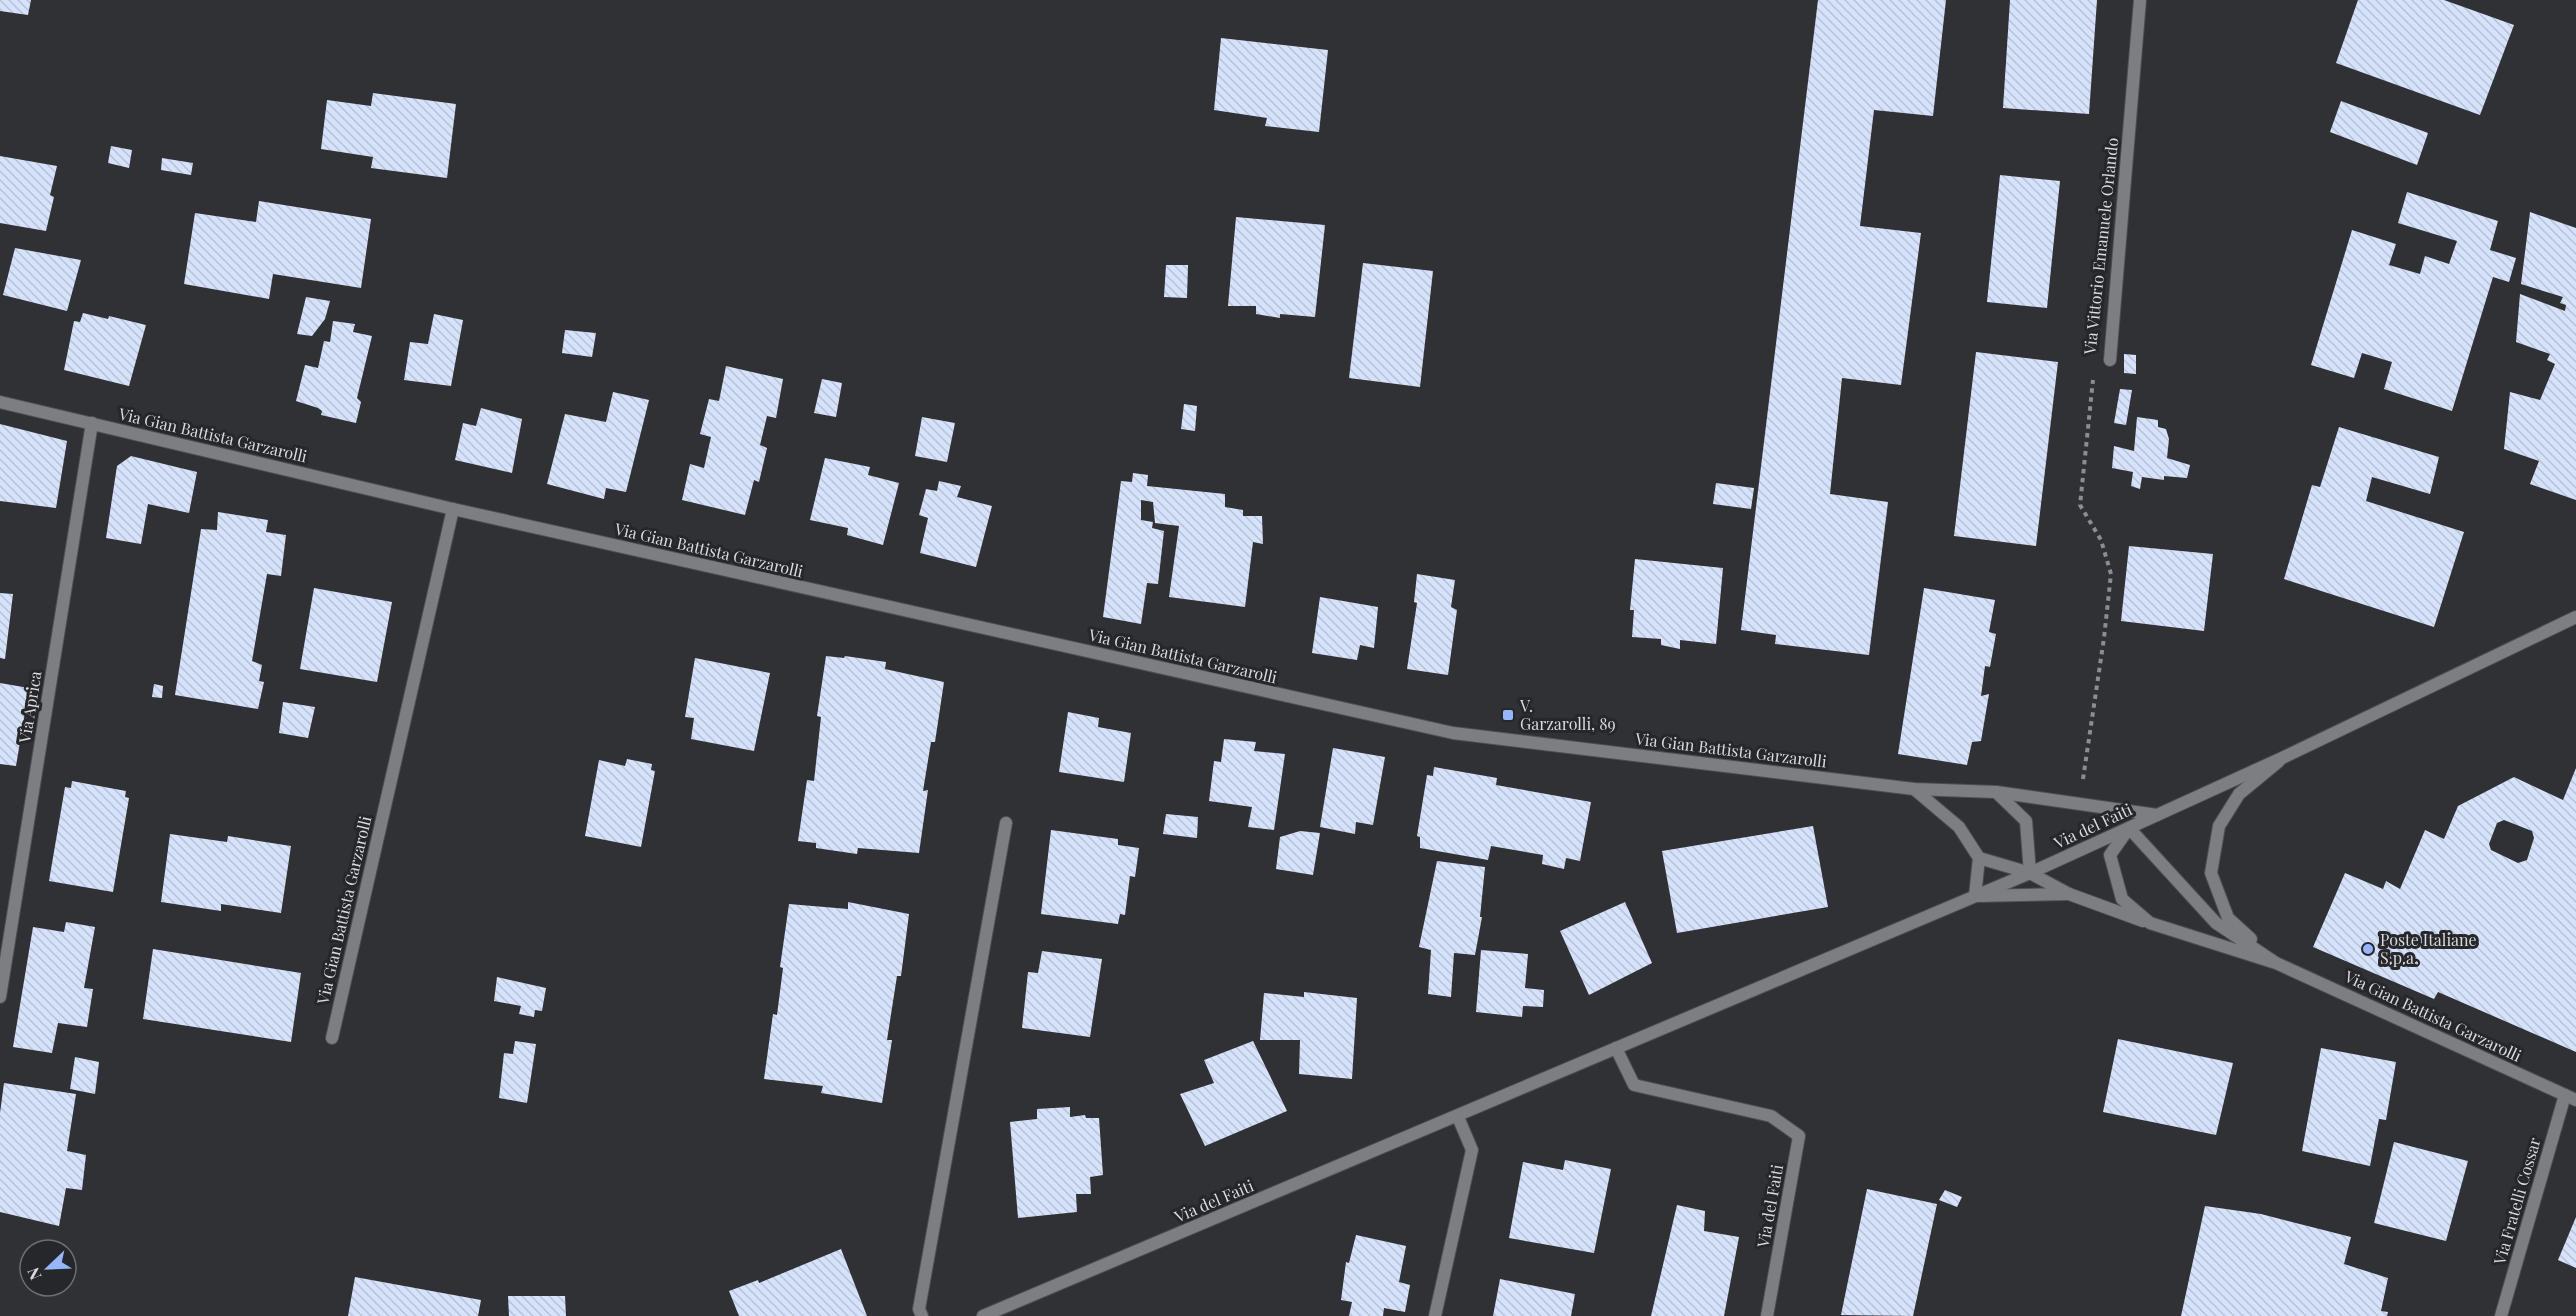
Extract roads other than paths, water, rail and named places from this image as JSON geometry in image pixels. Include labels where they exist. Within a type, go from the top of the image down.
[{"type":"street","name":"Via Vittorio Emanuele Orlando","points":[[2110,360],[2140,0]]},
{"type":"street","name":"Via Gian Battista Garzarolli","points":[[0,402],[453,509],[1453,733],[1914,789],[1996,792],[2157,815]]},
{"type":"street","name":"Via Aprica","points":[[0,997],[92,423]]},
{"type":"street","name":"Via Gian Battista Garzarolli","points":[[332,1038],[453,509]]},
{"type":"street","name":"Via del Faiti","points":[[983,1316],[1458,1117],[2030,873],[2282,758],[2576,617]]},
{"type":"street","name":"Via Gian Battista Garzarolli","points":[[2276,963],[2228,918],[2211,873],[2219,826],[2239,795],[2282,758]]},
{"type":"street","points":[[1914,789],[1959,827],[1979,858],[1975,896]]},
{"type":"street","points":[[1996,792],[2026,821],[2030,873]]},
{"type":"street","points":[[922,1316],[919,1309],[1006,824]]},
{"type":"street","name":"Via Gian Battista Garzarolli","points":[[2150,923],[2122,899],[2110,855],[2128,828],[2216,923],[2276,963]]},
{"type":"street","name":"Via Gian Battista Garzarolli","points":[[1979,858],[2030,873],[2069,894],[2150,923],[2276,963],[2571,1098]]},
{"type":"street","name":"Via Gian Battista Garzarolli","points":[[1975,896],[2069,894]]},
{"type":"street","name":"Via del Faiti","points":[[1616,1048],[1634,1085],[1771,1116],[1799,1136],[1767,1316]]},
{"type":"street","name":"Via Fratelli Cossar","points":[[2501,1316],[2571,1098]]},
{"type":"street","points":[[1435,1316],[1472,1150],[1458,1117]]},
{"type":"place","name":"V. Garzarolli, 89","points":[[1508,715]]},
{"type":"place","name":"Poste Italiane S.p.a.","points":[[2368,949]]}]
